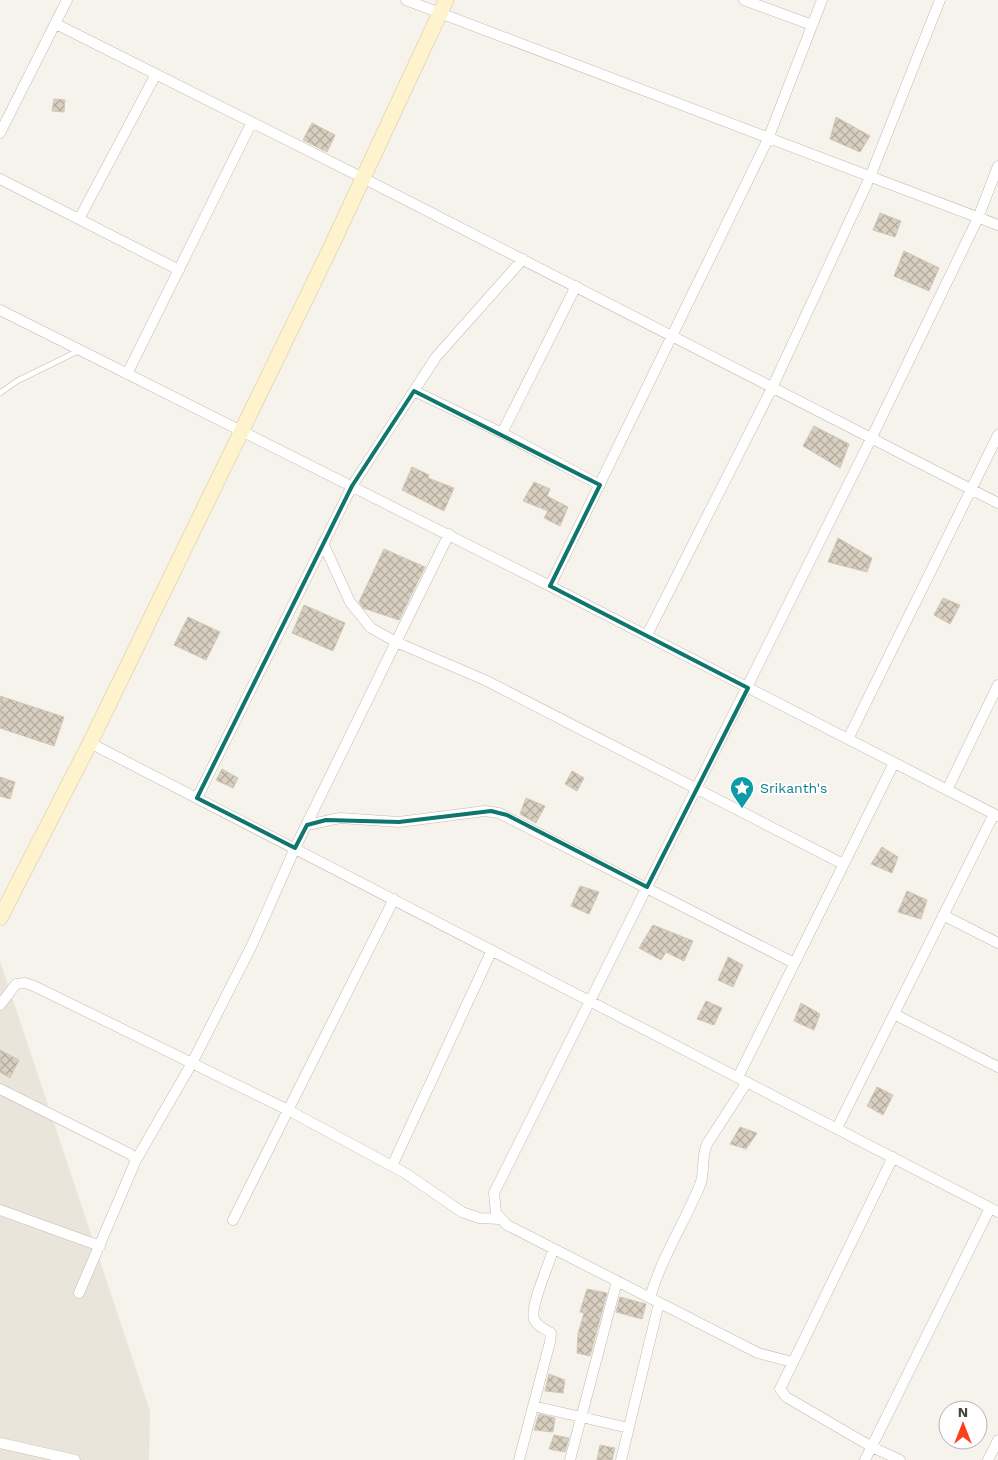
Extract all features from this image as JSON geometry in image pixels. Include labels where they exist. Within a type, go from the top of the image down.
[{"type":"main road","points":[[0,918],[90,743],[363,178],[443,7]]},
{"type":"street","points":[[0,133],[67,0]]},
{"type":"street","points":[[406,0],[443,7],[768,139],[998,226]]},
{"type":"street","points":[[744,0],[812,25]]},
{"type":"street","points":[[550,586],[674,336],[768,139],[822,0]]},
{"type":"street","points":[[646,635],[772,388],[870,177],[940,0]]},
{"type":"street","points":[[56,24],[523,259],[998,503]]},
{"type":"street","points":[[79,219],[156,74]]},
{"type":"street","points":[[127,374],[252,122]]},
{"type":"street","points":[[792,1362],[758,1353],[507,1225],[500,1219],[494,1206],[496,1187],[748,688],[871,439],[978,218],[998,166]]},
{"type":"street","points":[[0,179],[179,270]]},
{"type":"street","points":[[197,798],[352,486],[442,349],[523,259]]},
{"type":"street","points":[[502,433],[576,286]]},
{"type":"street","points":[[0,310],[449,534],[996,815],[837,1128]]},
{"type":"street","points":[[414,391],[502,433],[600,485]]},
{"type":"street","points":[[848,739],[998,435]]},
{"type":"street","points":[[79,1293],[136,1160],[192,1063],[253,942],[295,848],[449,534]]},
{"type":"street","points":[[324,543],[354,610],[371,628],[396,642],[487,681],[844,864]]},
{"type":"street","points":[[947,790],[998,685]]},
{"type":"street","points":[[90,743],[994,1210],[865,1460]]},
{"type":"street","points":[[738,1077],[894,762]]},
{"type":"street","points":[[307,825],[333,818],[399,822],[491,811],[507,815],[794,963]]},
{"type":"street","points":[[233,1220],[394,899]]},
{"type":"street","points":[[944,915],[998,943]]},
{"type":"street","points":[[392,1166],[492,950]]},
{"type":"street","points":[[0,1006],[16,984],[34,986],[288,1110],[392,1166],[470,1216],[500,1219]]},
{"type":"street","points":[[894,1014],[998,1067]]},
{"type":"street","points":[[621,1460],[654,1300],[658,1270],[700,1185],[703,1155],[707,1144],[747,1082]]},
{"type":"street","points":[[0,1089],[130,1154],[136,1160]]},
{"type":"street","points":[[893,1158],[781,1383],[782,1393],[786,1397],[872,1447],[900,1460]]},
{"type":"street","points":[[0,1210],[100,1246]]},
{"type":"street","points":[[519,1460],[551,1336],[549,1331],[534,1320],[532,1310],[549,1268],[554,1249]]},
{"type":"street","points":[[570,1460],[617,1281]]},
{"type":"street","points":[[533,1406],[629,1428]]},
{"type":"street","points":[[988,1460],[998,1440]]},
{"type":"street","points":[[0,1443],[75,1460]]},
{"type":"lane","points":[[0,393],[17,382],[80,350]]},
{"type":"highlighted area","points":[[414,391],[600,485],[550,586],[748,688],[647,887],[507,815],[491,811],[399,822],[326,820],[307,825],[295,848],[197,798],[352,486]]},
{"type":"shaded area","points":[[0,961],[150,1411],[149,1460],[0,1460]]},
{"type":"building","points":[[54,99],[65,100],[64,112],[52,111]]},
{"type":"building","points":[[836,117],[870,136],[860,152],[830,139]]},
{"type":"building","points":[[312,123],[335,135],[327,152],[303,140]]},
{"type":"building","points":[[880,213],[901,221],[895,237],[873,230]]},
{"type":"building","points":[[904,251],[939,268],[929,291],[894,276]]},
{"type":"building","points":[[814,426],[849,444],[840,468],[803,446]]},
{"type":"building","points":[[412,467],[429,475],[428,478],[454,488],[444,511],[402,490]]},
{"type":"building","points":[[534,482],[550,489],[547,496],[568,507],[560,526],[544,518],[548,511],[523,501]]},
{"type":"building","points":[[838,538],[872,558],[867,572],[828,562]]},
{"type":"building","points":[[384,549],[425,567],[399,620],[363,608],[359,602]]},
{"type":"building","points":[[943,598],[960,605],[950,624],[934,615]]},
{"type":"building","points":[[304,605],[345,623],[333,651],[292,633]]},
{"type":"building","points":[[188,617],[220,632],[206,660],[174,645]]},
{"type":"building","points":[[0,696],[64,717],[54,746],[0,728]]},
{"type":"building","points":[[222,769],[238,778],[233,788],[216,780]]},
{"type":"building","points":[[572,771],[584,778],[577,791],[565,784]]},
{"type":"building","points":[[0,777],[15,782],[10,799],[0,796]]},
{"type":"building","points":[[526,798],[545,806],[536,823],[520,814]]},
{"type":"building","points":[[882,847],[898,857],[892,873],[871,864]]},
{"type":"building","points":[[580,886],[599,892],[589,914],[571,906]]},
{"type":"building","points":[[907,891],[927,900],[921,919],[898,912]]},
{"type":"building","points":[[653,925],[693,941],[684,961],[666,952],[661,960],[639,948]]},
{"type":"building","points":[[728,957],[743,965],[733,987],[718,980]]},
{"type":"building","points":[[706,1001],[722,1008],[714,1025],[697,1019]]},
{"type":"building","points":[[801,1003],[820,1014],[814,1030],[794,1021]]},
{"type":"building","points":[[0,1050],[19,1060],[10,1078],[0,1072]]},
{"type":"building","points":[[877,1087],[893,1095],[883,1115],[867,1106]]},
{"type":"building","points":[[740,1127],[757,1133],[746,1149],[730,1144]]},
{"type":"building","points":[[587,1289],[607,1293],[590,1356],[577,1353],[578,1334],[584,1313],[580,1312]]},
{"type":"building","points":[[620,1297],[646,1304],[642,1319],[616,1312]]},
{"type":"building","points":[[549,1374],[565,1380],[563,1393],[545,1391]]},
{"type":"building","points":[[539,1414],[555,1418],[553,1432],[534,1430]]},
{"type":"building","points":[[554,1435],[569,1438],[565,1452],[549,1449]]},
{"type":"building","points":[[600,1445],[615,1448],[612,1460],[597,1460]]},
{"type":"place","name":"Srikanth's","points":[[742,809]]}]
